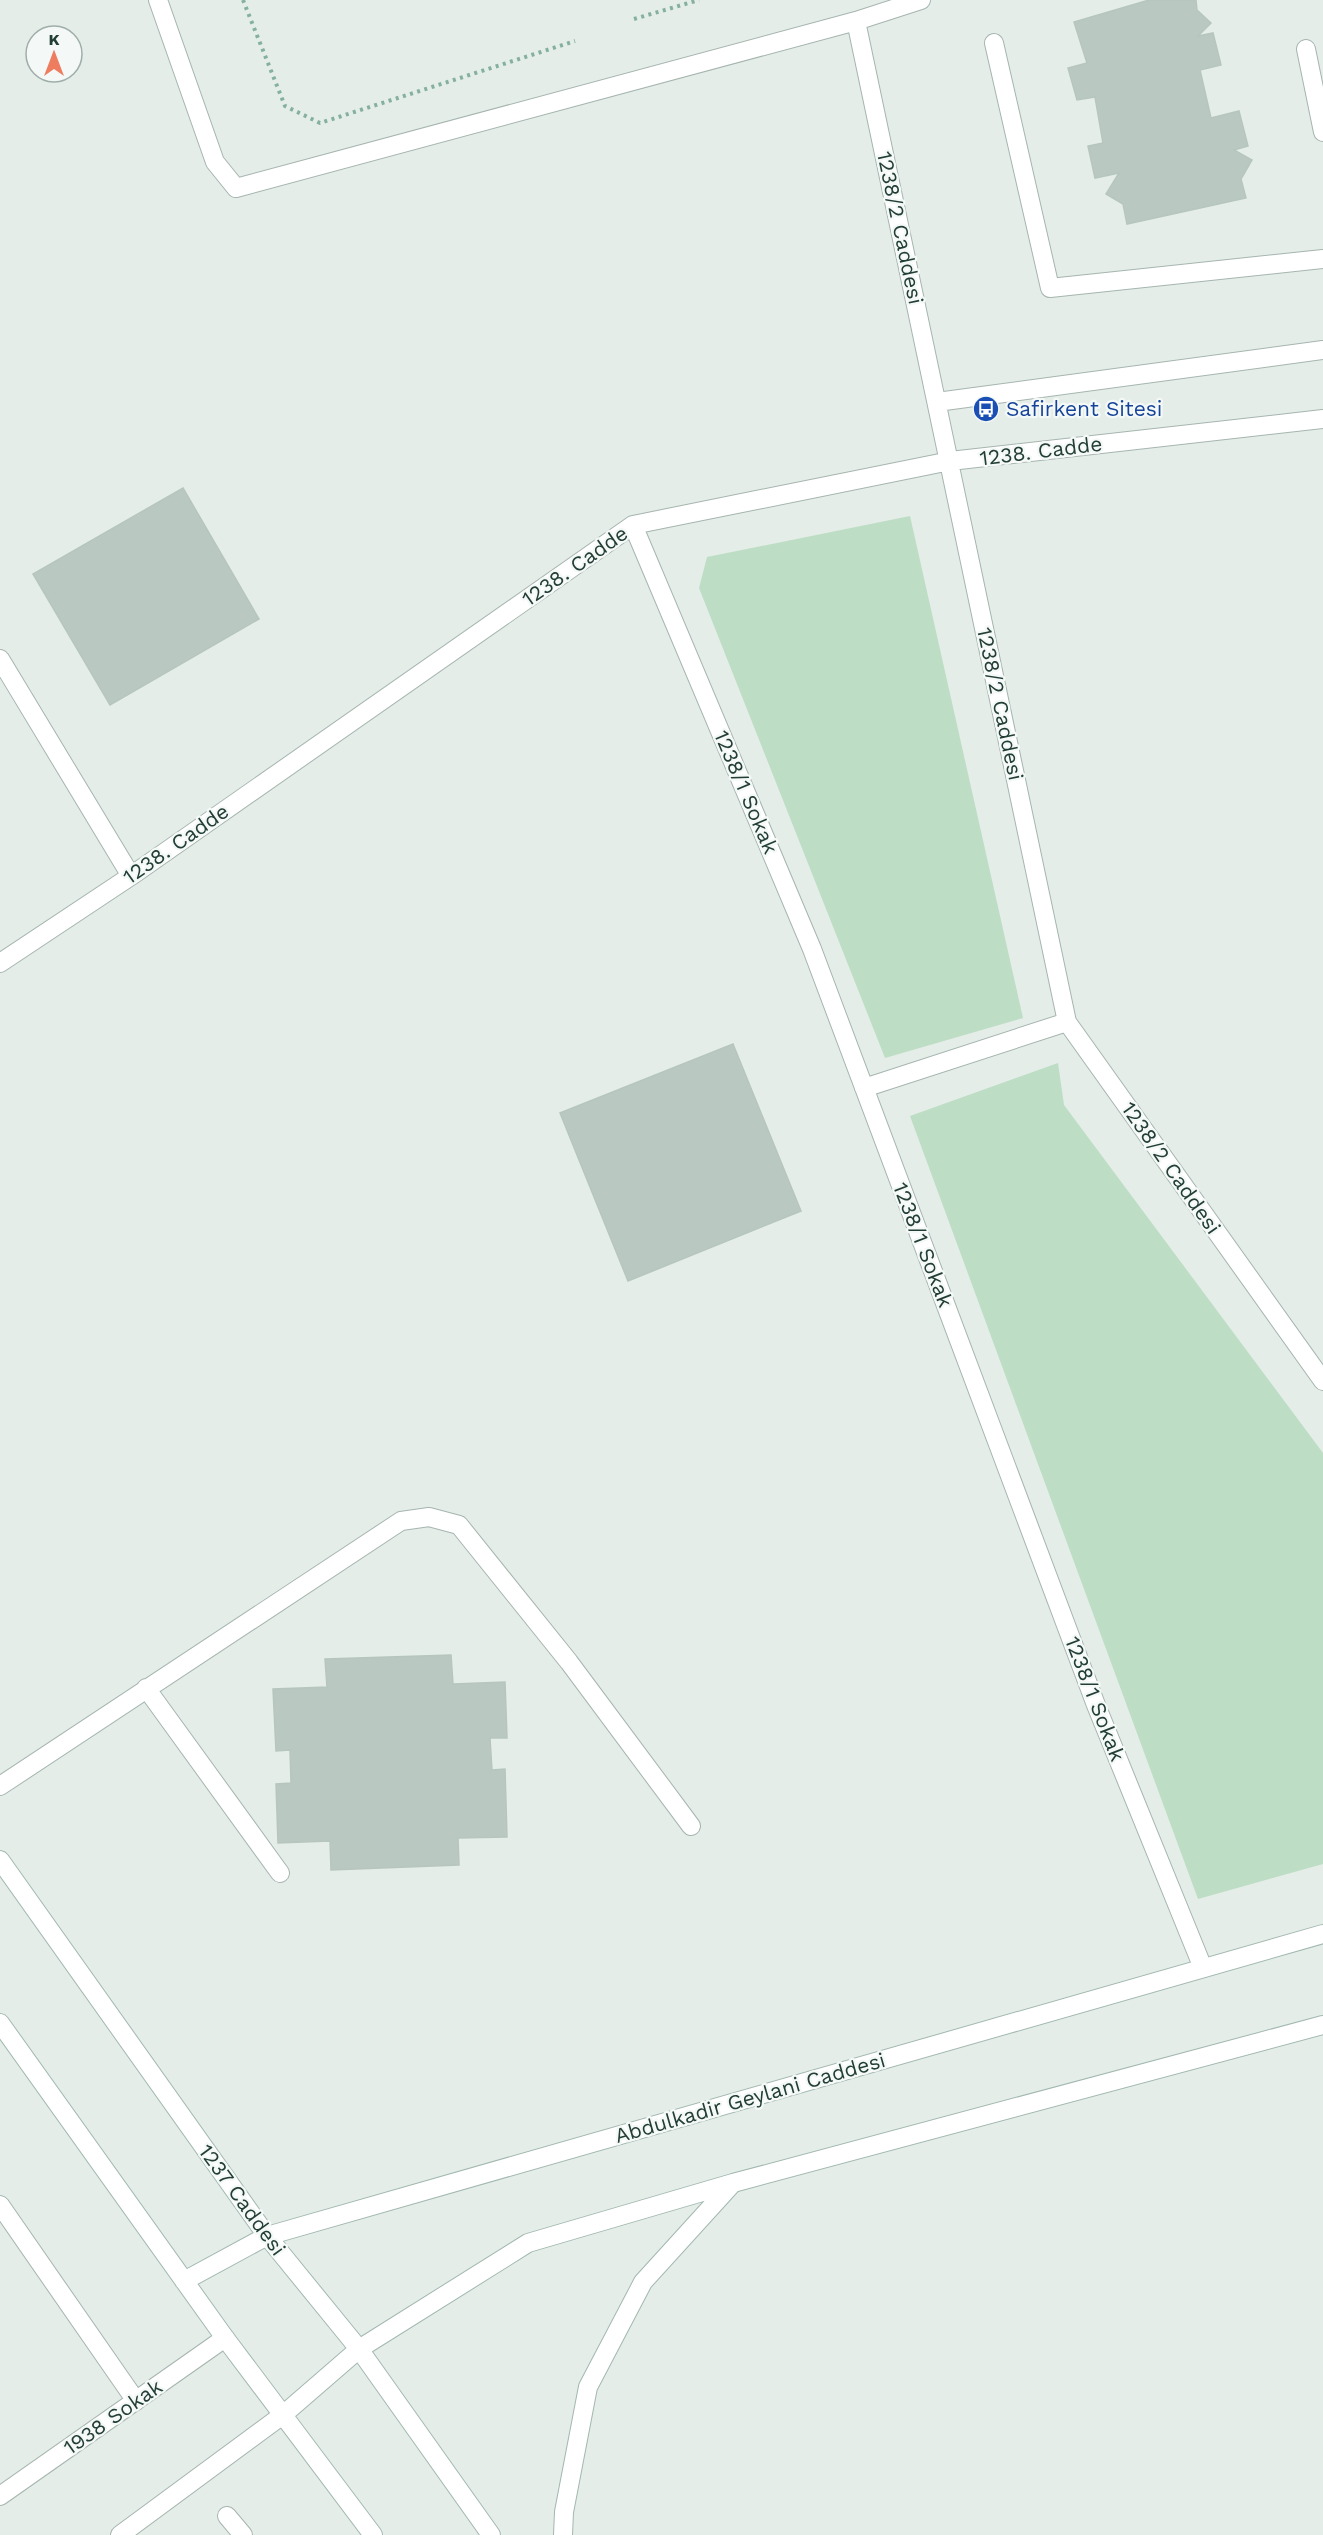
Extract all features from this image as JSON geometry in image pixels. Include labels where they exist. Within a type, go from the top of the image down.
[{"type":"street","points":[[158,0],[215,162],[236,188],[856,21],[921,0]]},
{"type":"street","name":"1238/2 Caddesi","points":[[856,21],[1067,1022],[1323,1381]]},
{"type":"street","points":[[994,43],[1050,288],[1323,259]]},
{"type":"street","points":[[1306,49],[1323,132]]},
{"type":"street","points":[[937,402],[1323,350]]},
{"type":"street","name":"1238. Cadde","points":[[0,963],[130,876],[633,525],[950,461],[1323,419]]},
{"type":"street","name":"1238/1 Sokak","points":[[633,525],[812,949],[1096,1705],[1203,1968]]},
{"type":"street","points":[[0,659],[130,876]]},
{"type":"street","points":[[864,1088],[1067,1022]]},
{"type":"street","points":[[0,1786],[401,1521],[429,1517],[459,1525],[569,1662],[691,1826]]},
{"type":"street","points":[[146,1688],[280,1874]]},
{"type":"street","name":"1237 Caddesi","points":[[0,1860],[267,2236],[359,2349],[491,2535]]},
{"type":"street","name":"Abdulkadir Geylani Caddesi","points":[[184,2281],[267,2236],[1323,1934]]},
{"type":"street","points":[[0,2023],[225,2338],[373,2535]]},
{"type":"street","points":[[120,2535],[284,2414],[359,2349],[528,2243],[733,2183],[1323,2025]]},
{"type":"street","points":[[563,2535],[564,2512],[588,2387],[644,2282],[733,2183]]},
{"type":"street","points":[[0,2205],[136,2401]]},
{"type":"street","name":"1938 Sokak","points":[[0,2496],[225,2338]]},
{"type":"street","points":[[227,2516],[243,2535]]},
{"type":"path","points":[[243,0],[285,106],[320,123],[575,41]]},
{"type":"path","points":[[634,19],[699,0]]},
{"type":"green space","points":[[910,516],[1023,1018],[885,1058],[699,588],[707,557]]},
{"type":"green space","points":[[1058,1063],[1064,1105],[1323,1453],[1323,1864],[1198,1899],[910,1116]]},
{"type":"building","points":[[1149,0],[1196,0],[1197,10],[1211,23],[1198,36],[1213,33],[1221,65],[1200,70],[1211,118],[1239,111],[1248,146],[1234,150],[1252,160],[1241,179],[1246,198],[1127,224],[1123,204],[1106,194],[1119,173],[1095,178],[1088,146],[1103,143],[1095,97],[1077,100],[1068,68],[1087,63],[1074,22]]},
{"type":"building","points":[[183,488],[259,619],[110,705],[33,574]]},
{"type":"building","points":[[733,1044],[801,1211],[628,1281],[560,1113]]},
{"type":"building","points":[[451,1655],[453,1684],[505,1682],[507,1738],[490,1738],[492,1770],[505,1769],[507,1837],[458,1838],[459,1865],[331,1870],[330,1841],[278,1843],[276,1784],[291,1783],[290,1750],[276,1751],[273,1689],[327,1687],[325,1659]]},
{"type":"place","name":"Safirkent Sitesi","points":[[986,409]]}]
